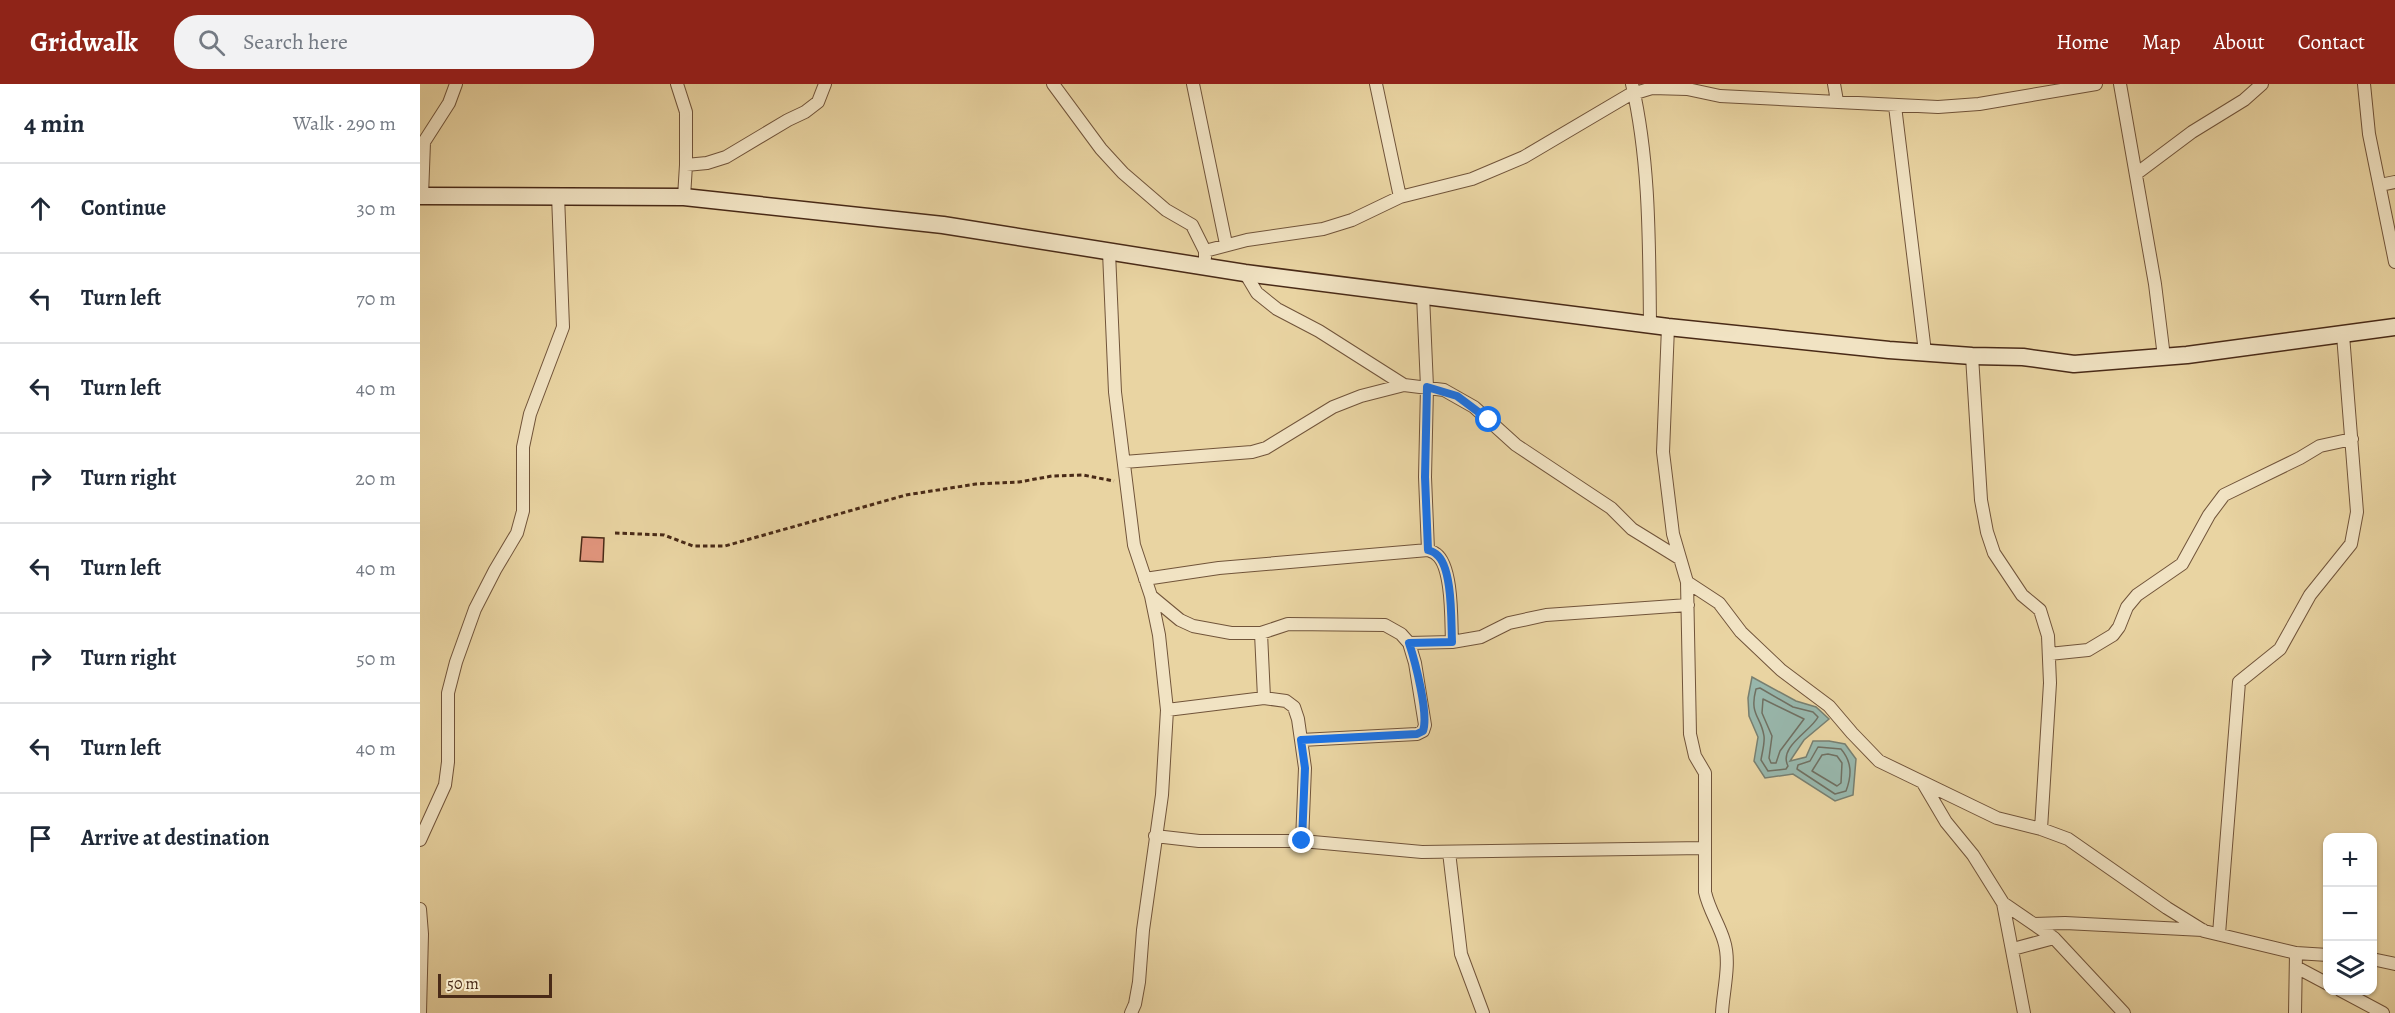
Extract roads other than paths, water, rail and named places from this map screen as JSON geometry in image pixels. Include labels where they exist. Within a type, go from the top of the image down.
[{"type":"street","points":[[456,84],[449,103],[424,142],[421,196],[684,197],[932,224],[1108,252],[1205,259],[1245,273],[1668,327],[1971,356],[2023,357],[2074,364],[2164,357],[2395,327]]},
{"type":"street","points":[[677,84],[686,112],[684,197]]},
{"type":"street","points":[[686,165],[707,163],[726,156],[805,112],[818,102],[825,84]]},
{"type":"street","points":[[1053,84],[1101,149],[1123,173],[1166,210],[1192,225],[1205,259]]},
{"type":"street","points":[[1193,84],[1226,244]]},
{"type":"street","points":[[1376,84],[1400,197]]},
{"type":"street","points":[[1834,84],[1837,101]]},
{"type":"street","points":[[1205,259],[1226,244],[1323,229],[1352,220],[1400,197],[1472,179],[1507,165],[1581,126],[1633,89],[1687,89],[1720,96],[1938,107],[1979,104],[2096,84]]},
{"type":"street","points":[[2120,84],[2155,284],[2164,357]]},
{"type":"street","points":[[2136,174],[2192,132],[2244,100],[2262,84]]},
{"type":"street","points":[[2364,84],[2368,134],[2395,262]]},
{"type":"street","points":[[1633,89],[1644,162],[1650,244],[1650,323]]},
{"type":"street","points":[[1895,106],[1925,352]]},
{"type":"street","points":[[2380,186],[2395,182]]},
{"type":"street","points":[[420,840],[445,785],[448,762],[448,693],[456,662],[475,609],[517,533],[523,512],[523,447],[530,414],[562,327],[558,195]]},
{"type":"street","points":[[1108,252],[1115,392],[1134,545],[1159,635],[1167,710],[1162,795],[1143,930],[1139,982],[1131,1013]]},
{"type":"street","points":[[1245,273],[1257,293],[1277,309],[1319,331],[1404,385]]},
{"type":"street","points":[[1423,295],[1427,387],[1425,477],[1428,550]]},
{"type":"street","points":[[1668,327],[1663,452],[1679,558],[1687,582],[1689,724],[1695,756],[1705,773],[1705,892],[1724,942],[1726,954],[1722,1013]]},
{"type":"street","points":[[2219,934],[2239,682],[2280,649],[2310,595],[2351,544],[2357,512],[2343,335]]},
{"type":"street","points":[[1971,356],[1980,500],[1986,532],[1994,553],[2022,595],[2040,610],[2048,636],[2050,683],[2041,829]]},
{"type":"street","points":[[1124,462],[1252,452],[1266,448],[1333,407],[1404,385],[1427,387],[1443,390],[1474,407],[1516,445],[1611,508],[1632,529],[1679,558]]},
{"type":"street","points":[[2049,654],[2088,650],[2113,636],[2127,607],[2137,595],[2182,564],[2209,515],[2224,495],[2320,446],[2352,439]]},
{"type":"street","points":[[1145,579],[1218,568],[1428,550],[1437,554],[1444,564],[1449,592],[1452,642]]},
{"type":"street","points":[[1687,582],[1719,603],[1742,632],[1781,670],[1829,706],[1879,761],[1997,818],[2041,829],[2068,839],[2166,908],[2204,930]]},
{"type":"street","points":[[1150,596],[1168,612],[1193,626],[1231,633],[1261,633],[1288,624],[1384,625],[1401,634],[1409,643],[1422,699],[1425,725],[1423,731],[1417,734],[1301,740]]},
{"type":"street","points":[[1409,643],[1452,642],[1481,637],[1509,623],[1546,615],[1688,605]]},
{"type":"street","points":[[1261,633],[1264,698]]},
{"type":"street","points":[[1167,710],[1264,698],[1286,701],[1294,706],[1305,768],[1302,841]]},
{"type":"street","points":[[1923,783],[1946,822],[1973,855],[2003,903],[2024,1013]]},
{"type":"street","points":[[1155,836],[1199,841],[1302,841],[1422,852],[1705,848]]},
{"type":"street","points":[[1449,852],[1461,954],[1482,1013]]},
{"type":"street","points":[[2003,903],[2054,938],[2124,1013]]},
{"type":"street","points":[[420,909],[422,934],[420,1012]]},
{"type":"street","points":[[2034,924],[2065,923],[2204,930],[2296,953],[2323,955]]},
{"type":"street","points":[[2013,948],[2054,938]]},
{"type":"street","points":[[2295,1013],[2296,953]]},
{"type":"street","points":[[2377,960],[2395,963]]},
{"type":"street","points":[[2296,967],[2323,981]]},
{"type":"street","points":[[2349,995],[2383,1013]]},
{"type":"water","points":[[1752,677],[1796,701],[1816,707],[1829,719],[1804,740],[1790,761],[1806,757],[1813,741],[1845,744],[1856,759],[1853,795],[1835,801],[1793,774],[1765,778],[1754,761],[1758,737],[1749,716],[1748,698]]}]
